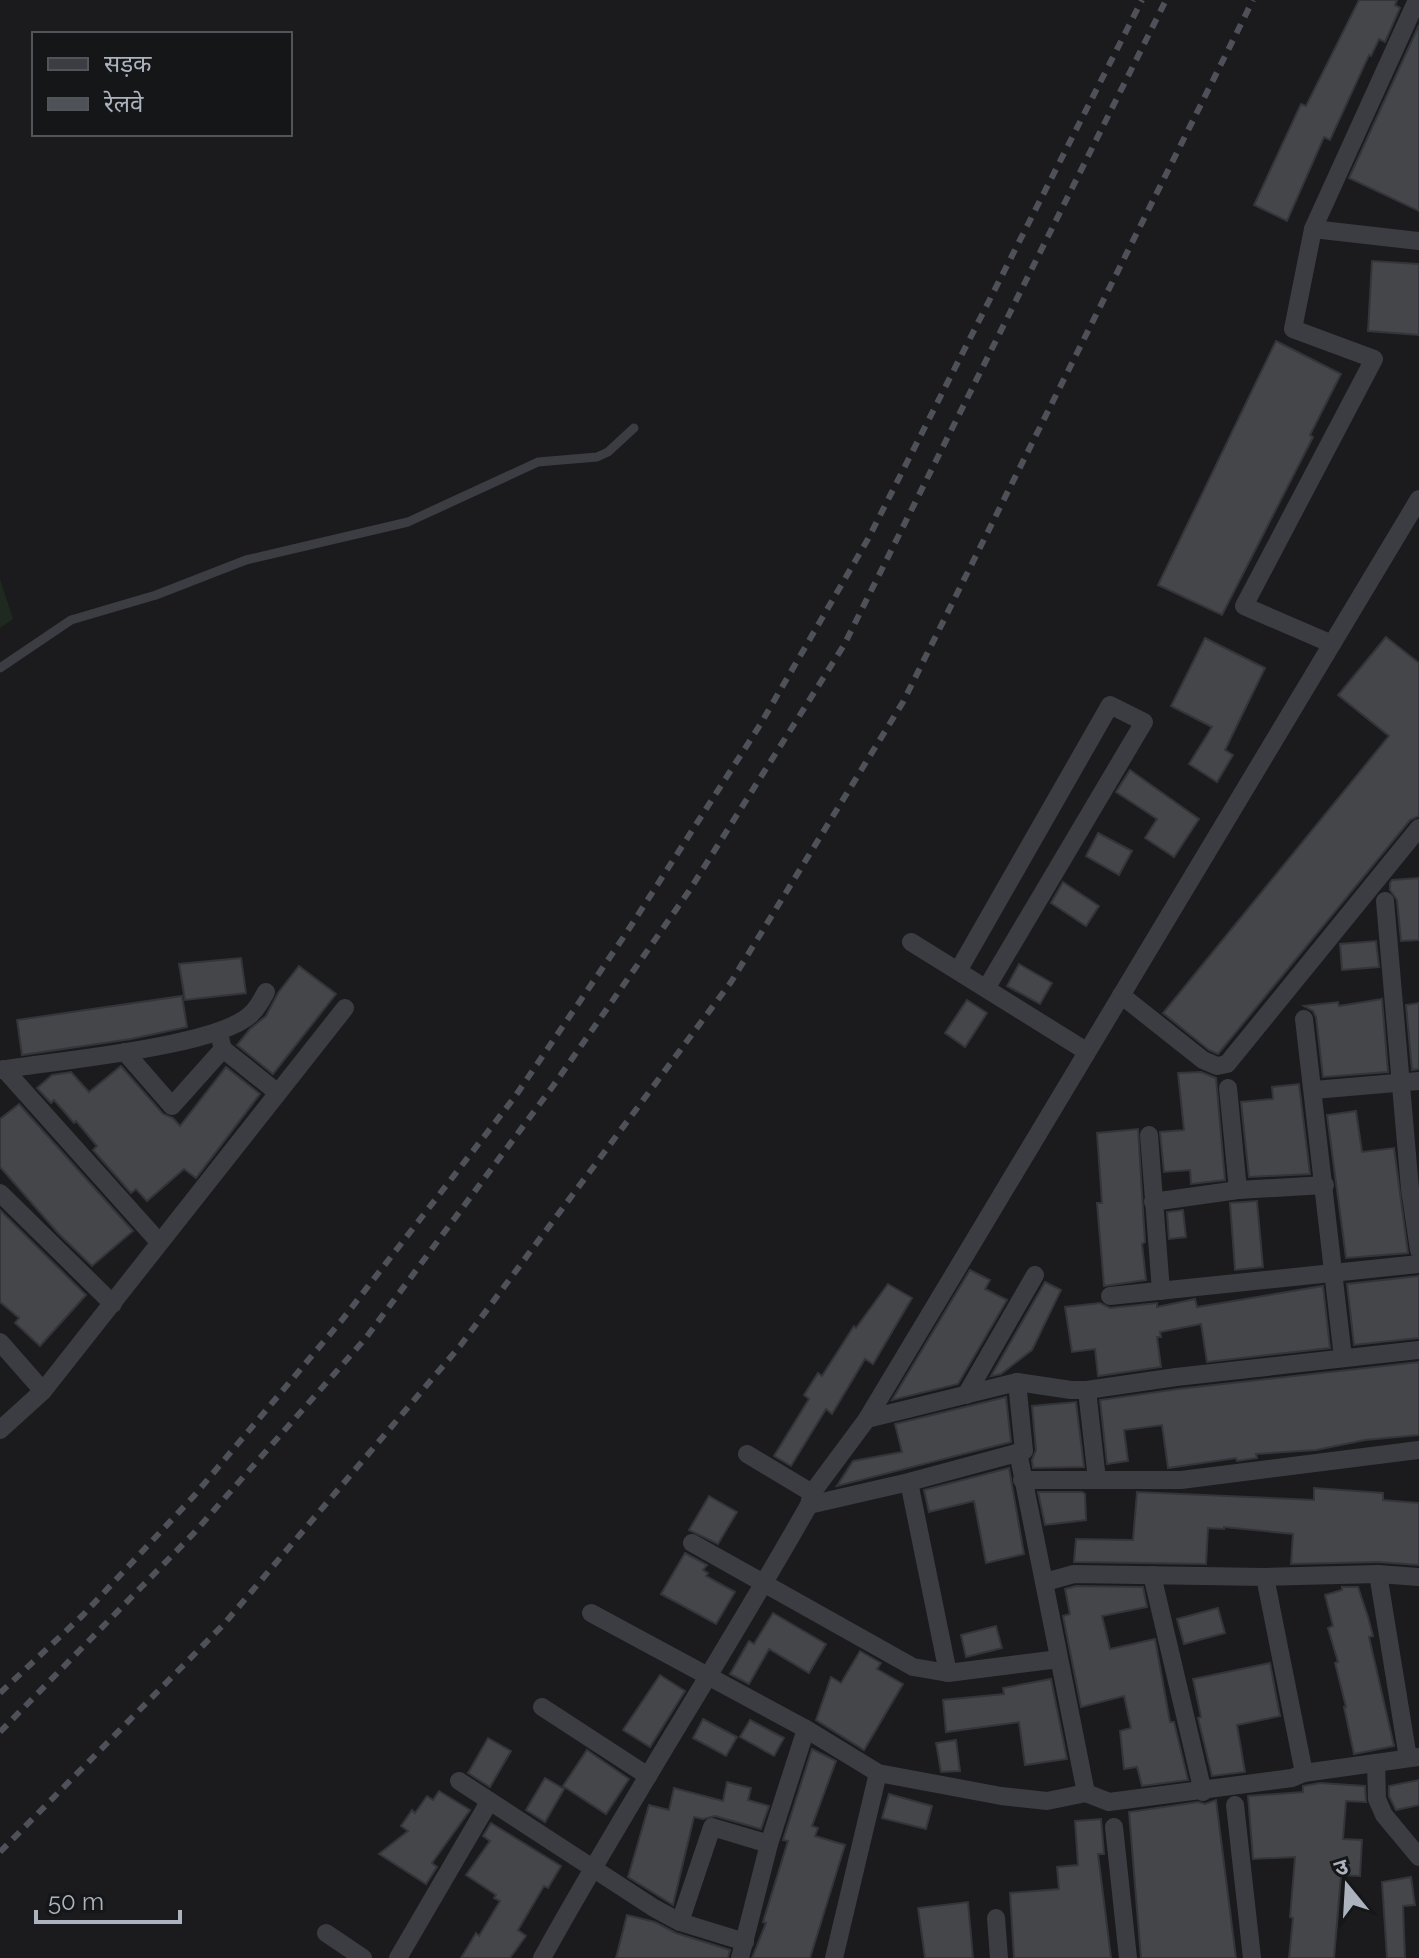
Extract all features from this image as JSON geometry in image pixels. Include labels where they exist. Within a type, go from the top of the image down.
[{"type":"street","points":[[1332,644],[1244,606],[1374,359],[1293,329],[1313,229],[1417,0]]},
{"type":"street","points":[[1313,229],[1419,241]]},
{"type":"street","points":[[542,1958],[593,1867],[764,1584],[811,1499],[867,1419],[1419,499]]},
{"type":"street","points":[[958,971],[1110,705],[1144,722],[987,987]]},
{"type":"street","points":[[1121,995],[1203,1060],[1217,1066],[1227,1064],[1419,828]]},
{"type":"street","points":[[1385,901],[1410,1082],[1419,1250]]},
{"type":"street","points":[[911,942],[1086,1051]]},
{"type":"street","points":[[125,1052],[172,1106],[220,1040],[251,1014],[266,992]]},
{"type":"street","points":[[0,1430],[43,1391],[345,1008]]},
{"type":"street","points":[[1304,1019],[1343,1358]]},
{"type":"street","points":[[2,1069],[220,1040],[278,1093]]},
{"type":"street","points":[[2,1069],[159,1242]]},
{"type":"street","points":[[1314,1090],[1410,1082]]},
{"type":"street","points":[[1228,1088],[1238,1190]]},
{"type":"street","points":[[1149,1135],[1161,1291]]},
{"type":"street","points":[[1153,1202],[1238,1190],[1325,1185]]},
{"type":"street","points":[[0,1193],[113,1304]]},
{"type":"street","points":[[1110,1296],[1419,1264]]},
{"type":"street","points":[[966,1395],[1035,1275]]},
{"type":"street","points":[[0,1342],[43,1391]]},
{"type":"street","points":[[867,1419],[1017,1382],[1087,1390],[1419,1350]]},
{"type":"street","points":[[747,1454],[811,1499],[909,1482],[1024,1451],[1017,1382]]},
{"type":"street","points":[[1087,1390],[1097,1480]]},
{"type":"street","points":[[1022,1480],[1181,1480],[1419,1450]]},
{"type":"street","points":[[1018,1452],[1086,1793]]},
{"type":"street","points":[[909,1482],[948,1673]]},
{"type":"street","points":[[692,1543],[913,1667],[948,1673],[1059,1659]]},
{"type":"street","points":[[1045,1582],[1074,1574],[1265,1577],[1378,1574],[1419,1577]]},
{"type":"street","points":[[591,1613],[806,1729],[878,1773],[1032,1800],[1047,1801],[1086,1793],[1109,1802],[1203,1792],[1304,1773],[1414,1758],[1378,1574]]},
{"type":"street","points":[[1152,1575],[1203,1792]]},
{"type":"street","points":[[1265,1577],[1304,1773]]},
{"type":"street","points":[[542,1707],[648,1776]]},
{"type":"street","points":[[459,1781],[654,1908],[742,1950],[769,1844],[806,1729]]},
{"type":"street","points":[[1376,1763],[1377,1799],[1384,1815],[1419,1857]]},
{"type":"street","points":[[834,1958],[878,1773]]},
{"type":"street","points":[[398,1958],[489,1802]]},
{"type":"street","points":[[1235,1805],[1252,1958]]},
{"type":"street","points":[[680,1922],[712,1827],[769,1844]]},
{"type":"street","points":[[1114,1827],[1128,1958]]},
{"type":"street","points":[[996,1918],[999,1958]]},
{"type":"street","points":[[326,1933],[363,1958]]},
{"type":"lane","points":[[0,668],[71,620],[156,595],[246,560],[408,522],[538,462],[597,457],[608,452],[634,428]]},
{"type":"shaded area","points":[[0,579],[13,619],[0,628]]},
{"type":"building","points":[[1359,0],[1397,0],[1395,5],[1400,8],[1385,42],[1379,39],[1369,55],[1330,140],[1324,137],[1287,221],[1254,205],[1301,104],[1306,106]]},
{"type":"building","points":[[1419,25],[1419,211],[1349,178]]},
{"type":"building","points":[[1372,261],[1419,264],[1419,335],[1368,331]]},
{"type":"building","points":[[1276,341],[1341,374],[1310,435],[1313,437],[1222,615],[1158,585]]},
{"type":"building","points":[[1386,637],[1419,663],[1419,816],[1410,820],[1218,1054],[1163,1013],[1389,736],[1338,695]]},
{"type":"building","points":[[1205,638],[1265,668],[1225,750],[1233,755],[1217,782],[1189,764],[1212,727],[1171,706]]},
{"type":"building","points":[[1130,770],[1199,819],[1174,857],[1145,838],[1157,819],[1116,792]]},
{"type":"building","points":[[1098,833],[1132,851],[1119,875],[1086,856]]},
{"type":"building","points":[[1419,878],[1419,940],[1401,941],[1397,900],[1390,890],[1390,883],[1392,880]]},
{"type":"building","points":[[1063,882],[1099,906],[1086,926],[1051,903]]},
{"type":"building","points":[[1376,941],[1379,967],[1342,970],[1340,944]]},
{"type":"building","points":[[241,958],[246,993],[185,1000],[179,964]]},
{"type":"building","points":[[1019,964],[1052,983],[1040,1004],[1007,986]]},
{"type":"building","points":[[299,966],[336,994],[273,1074],[237,1045],[266,1016],[278,993]]},
{"type":"building","points":[[182,996],[187,1027],[131,1039],[22,1055],[17,1020]]},
{"type":"building","points":[[1382,999],[1388,1072],[1323,1077],[1316,1017],[1304,1006],[1338,1002],[1339,1006]]},
{"type":"building","points":[[967,1000],[987,1013],[965,1047],[945,1033]]},
{"type":"building","points":[[1419,1003],[1419,1069],[1412,1070],[1406,1005]]},
{"type":"building","points":[[121,1066],[163,1114],[173,1118],[180,1126],[226,1067],[260,1094],[196,1178],[184,1169],[147,1201],[136,1189],[131,1193],[93,1150],[97,1146],[76,1121],[74,1123],[54,1100],[51,1103],[37,1088],[52,1075],[71,1072],[89,1092]]},
{"type":"building","points":[[1201,1072],[1216,1078],[1225,1180],[1191,1184],[1190,1170],[1164,1172],[1160,1132],[1184,1130],[1178,1073]]},
{"type":"building","points":[[1299,1084],[1310,1174],[1249,1177],[1241,1102],[1273,1099],[1272,1087]]},
{"type":"building","points":[[19,1104],[133,1231],[92,1266],[58,1233],[0,1167],[0,1119]]},
{"type":"building","points":[[1356,1111],[1362,1152],[1394,1148],[1408,1253],[1346,1258],[1327,1115]]},
{"type":"building","points":[[1138,1129],[1146,1280],[1104,1286],[1097,1203],[1102,1203],[1097,1133]]},
{"type":"building","points":[[1257,1201],[1263,1267],[1235,1270],[1230,1203]]},
{"type":"building","points":[[0,1210],[86,1295],[40,1346],[15,1323],[19,1318],[0,1302]]},
{"type":"building","points":[[1183,1210],[1186,1237],[1169,1239],[1167,1212]]},
{"type":"building","points":[[970,1270],[990,1280],[985,1289],[1007,1300],[958,1384],[892,1400]]},
{"type":"building","points":[[1419,1276],[1419,1338],[1354,1345],[1347,1284]]},
{"type":"building","points":[[1045,1282],[1061,1290],[1032,1350],[1001,1374],[991,1376]]},
{"type":"building","points":[[888,1284],[912,1298],[873,1364],[865,1359],[832,1414],[826,1409],[791,1466],[774,1456],[809,1399],[804,1395],[818,1373],[822,1376],[854,1326],[856,1328]]},
{"type":"building","points":[[1323,1286],[1330,1348],[1207,1362],[1201,1324],[1160,1332],[1161,1337],[1157,1337],[1161,1367],[1098,1376],[1095,1349],[1072,1352],[1065,1307],[1100,1303],[1110,1308],[1157,1303],[1157,1307],[1195,1299],[1197,1307]]},
{"type":"building","points":[[1419,1362],[1419,1435],[1365,1440],[1316,1450],[1256,1454],[1257,1458],[1168,1468],[1162,1425],[1124,1430],[1128,1461],[1107,1464],[1100,1400]]},
{"type":"building","points":[[1006,1397],[1011,1442],[837,1486],[853,1461],[902,1452],[895,1424]]},
{"type":"building","points":[[1076,1402],[1084,1467],[1033,1468],[1036,1450],[1032,1406]]},
{"type":"building","points":[[1009,1468],[1024,1554],[986,1563],[974,1501],[929,1512],[924,1490]]},
{"type":"building","points":[[1314,1488],[1383,1493],[1383,1500],[1419,1503],[1419,1565],[1378,1562],[1291,1564],[1293,1534],[1224,1527],[1208,1528],[1206,1564],[1074,1562],[1076,1539],[1133,1540],[1137,1492],[1314,1500]]},
{"type":"building","points":[[1038,1492],[1082,1492],[1085,1494],[1086,1520],[1045,1525]]},
{"type":"building","points":[[709,1496],[737,1512],[718,1544],[689,1530]]},
{"type":"building","points":[[685,1553],[707,1565],[703,1570],[708,1573],[706,1576],[735,1592],[716,1624],[661,1594]]},
{"type":"building","points":[[1076,1586],[1143,1587],[1147,1607],[1102,1616],[1110,1649],[1155,1639],[1170,1722],[1174,1722],[1188,1780],[1142,1786],[1137,1767],[1124,1769],[1120,1731],[1131,1728],[1124,1696],[1081,1707],[1063,1616],[1070,1614],[1065,1589]]},
{"type":"building","points":[[1342,1587],[1358,1587],[1368,1617],[1373,1636],[1369,1637],[1394,1746],[1354,1754],[1335,1663],[1338,1662],[1328,1628],[1333,1626],[1325,1595],[1342,1590]]},
{"type":"building","points":[[1218,1608],[1225,1633],[1184,1644],[1177,1619]]},
{"type":"building","points":[[773,1613],[826,1644],[809,1673],[769,1649],[749,1684],[730,1674],[749,1641],[754,1644]]},
{"type":"building","points":[[996,1626],[1002,1648],[966,1657],[961,1635]]},
{"type":"building","points":[[860,1651],[881,1663],[877,1669],[903,1684],[864,1750],[816,1720],[831,1677],[841,1683]]},
{"type":"building","points":[[1270,1663],[1280,1716],[1237,1725],[1245,1772],[1212,1776],[1198,1718],[1201,1717],[1193,1679]]},
{"type":"building","points":[[660,1675],[685,1691],[650,1747],[623,1730]]},
{"type":"building","points":[[1051,1679],[1067,1759],[1025,1765],[1019,1722],[946,1732],[943,1700],[1004,1694],[1003,1688]]},
{"type":"building","points":[[703,1719],[737,1737],[726,1756],[693,1738]]},
{"type":"building","points":[[750,1720],[784,1738],[774,1756],[740,1737]]},
{"type":"building","points":[[488,1738],[511,1751],[490,1787],[468,1773]]},
{"type":"building","points":[[956,1740],[960,1771],[941,1772],[936,1743]]},
{"type":"building","points":[[812,1749],[836,1761],[812,1826],[818,1828],[815,1836],[845,1845],[810,1958],[752,1958],[766,1923],[763,1922],[788,1841],[783,1840]]},
{"type":"building","points":[[587,1750],[629,1779],[606,1814],[563,1786]]},
{"type":"building","points":[[545,1778],[564,1789],[545,1822],[526,1810]]},
{"type":"building","points":[[1419,1780],[1419,1805],[1396,1810],[1389,1796],[1389,1786]]},
{"type":"building","points":[[727,1782],[751,1788],[748,1800],[769,1806],[761,1829],[715,1816],[703,1819],[694,1817],[673,1905],[628,1877],[649,1805],[669,1810],[674,1788],[723,1801]]},
{"type":"building","points":[[1320,1783],[1365,1786],[1366,1802],[1346,1801],[1343,1839],[1362,1840],[1360,1876],[1341,1875],[1334,1958],[1289,1958],[1295,1857],[1253,1859],[1248,1796],[1303,1792],[1303,1786]]},
{"type":"building","points":[[439,1791],[470,1810],[432,1863],[437,1867],[426,1884],[379,1854],[408,1831],[401,1826],[412,1810],[415,1813],[427,1796],[433,1800]]},
{"type":"building","points":[[889,1794],[932,1806],[926,1829],[882,1818]]},
{"type":"building","points":[[1216,1800],[1236,1958],[1141,1958],[1129,1812],[1198,1802],[1205,1804]]},
{"type":"building","points":[[1101,1819],[1104,1854],[1098,1854],[1111,1958],[1014,1958],[1010,1893],[1059,1889],[1057,1867],[1078,1865],[1075,1821]]},
{"type":"building","points":[[491,1823],[561,1866],[548,1888],[544,1886],[518,1930],[526,1936],[510,1958],[461,1958],[476,1933],[479,1936],[500,1901],[466,1875],[490,1841],[483,1836]]},
{"type":"building","points":[[1411,1877],[1415,1905],[1403,1906],[1405,1958],[1387,1958],[1382,1882]]},
{"type":"building","points":[[968,1902],[973,1958],[925,1958],[918,1908]]},
{"type":"building","points":[[627,1915],[730,1950],[728,1958],[616,1958]]},
{"type":"railway","points":[[0,1693],[83,1615],[193,1497],[342,1320],[514,1098],[625,935],[760,725],[868,539],[1142,0]]},
{"type":"railway","points":[[0,1732],[193,1534],[365,1339],[553,1086],[689,891],[844,645],[1166,0]]},
{"type":"railway","points":[[0,1852],[224,1624],[460,1346],[731,982],[903,702],[1253,0]]}]
